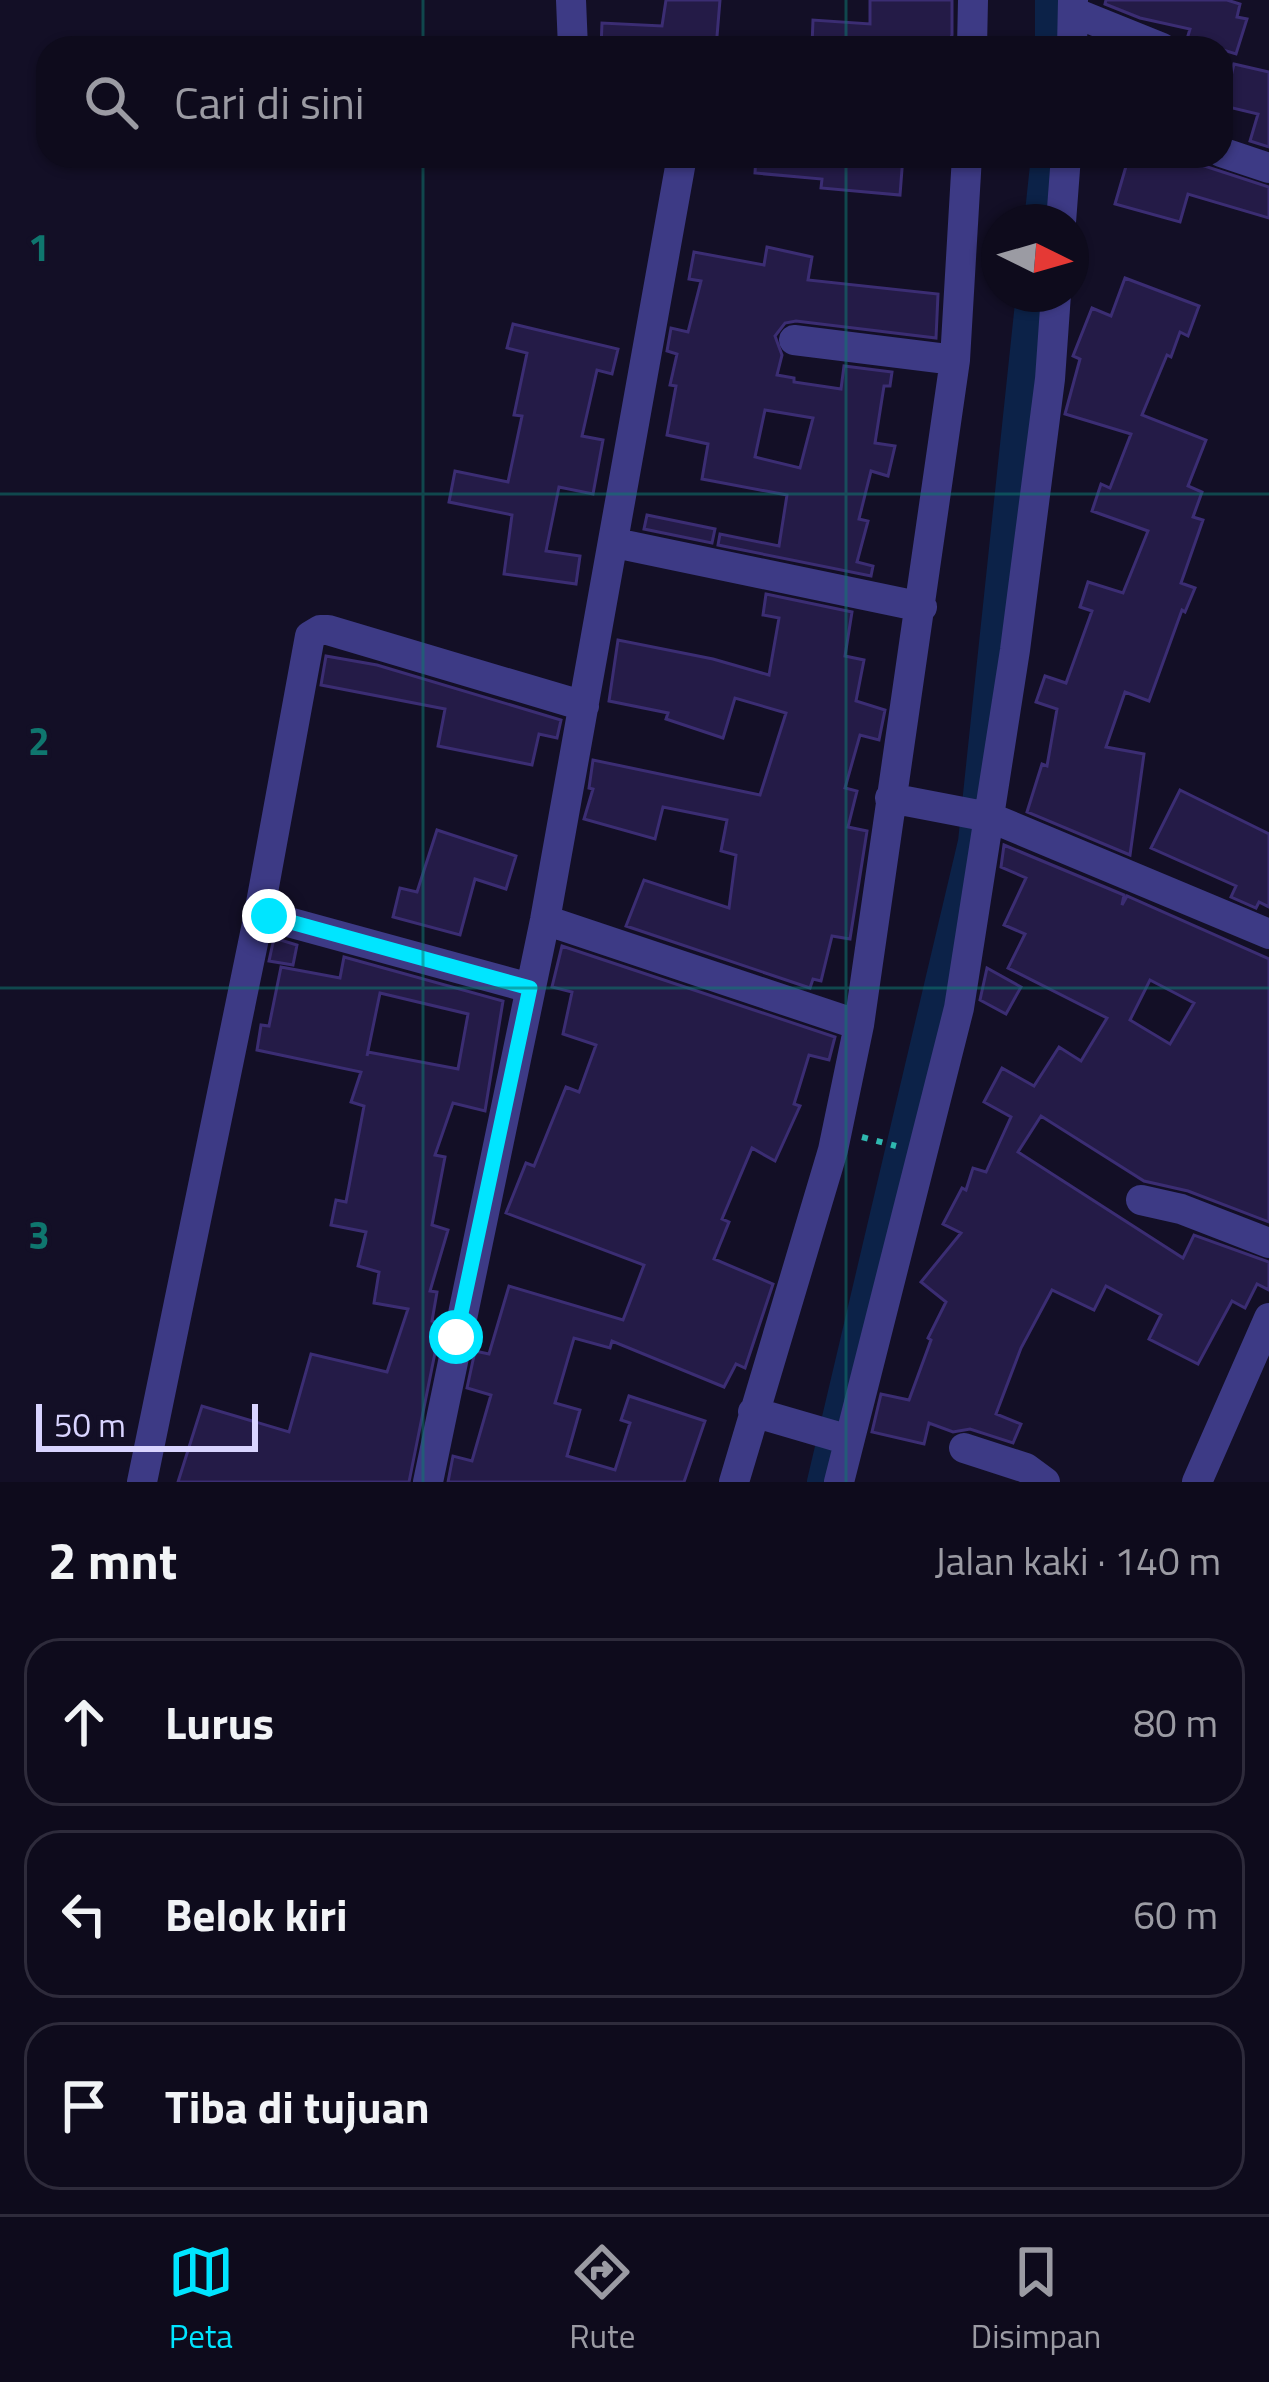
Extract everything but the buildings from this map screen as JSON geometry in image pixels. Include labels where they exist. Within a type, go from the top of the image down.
[{"type":"street","points":[[572,0],[573,36]]},
{"type":"street","points":[[972,36],[973,0]]},
{"type":"street","points":[[1072,36],[1073,6],[1137,36]]},
{"type":"street","points":[[1233,156],[1269,168]]},
{"type":"street","points":[[428,1482],[545,920],[680,168]]},
{"type":"street","points":[[734,1482],[767,1416],[833,1150],[905,801],[922,607],[955,359],[966,168]]},
{"type":"street","points":[[1062,204],[1065,168]]},
{"type":"street","points":[[839,1482],[844,1439],[959,1008],[1050,379],[1055,312]]},
{"type":"street","points":[[794,340],[955,359]]},
{"type":"street","points":[[615,543],[922,607]]},
{"type":"street","points":[[142,1482],[259,914],[308,644],[315,633],[328,630],[584,706]]},
{"type":"street","points":[[905,801],[984,816],[1269,934]]},
{"type":"street","points":[[259,914],[530,988]]},
{"type":"street","points":[[545,920],[859,1025]]},
{"type":"street","points":[[1141,1200],[1181,1209],[1269,1243]]},
{"type":"street","points":[[1206,1479],[1269,1318]]},
{"type":"street","points":[[767,1416],[844,1439]]},
{"type":"street","points":[[964,1448],[1026,1468],[1045,1482]]},
{"type":"path","points":[[848,1134],[914,1150]]},
{"type":"waterway","points":[[1050,0],[1050,36]]},
{"type":"waterway","points":[[1041,204],[1045,168]]},
{"type":"waterway","points":[[822,1482],[973,842],[1029,312]]},
{"type":"route","points":[[269,916],[530,988],[456,1337]]}]
